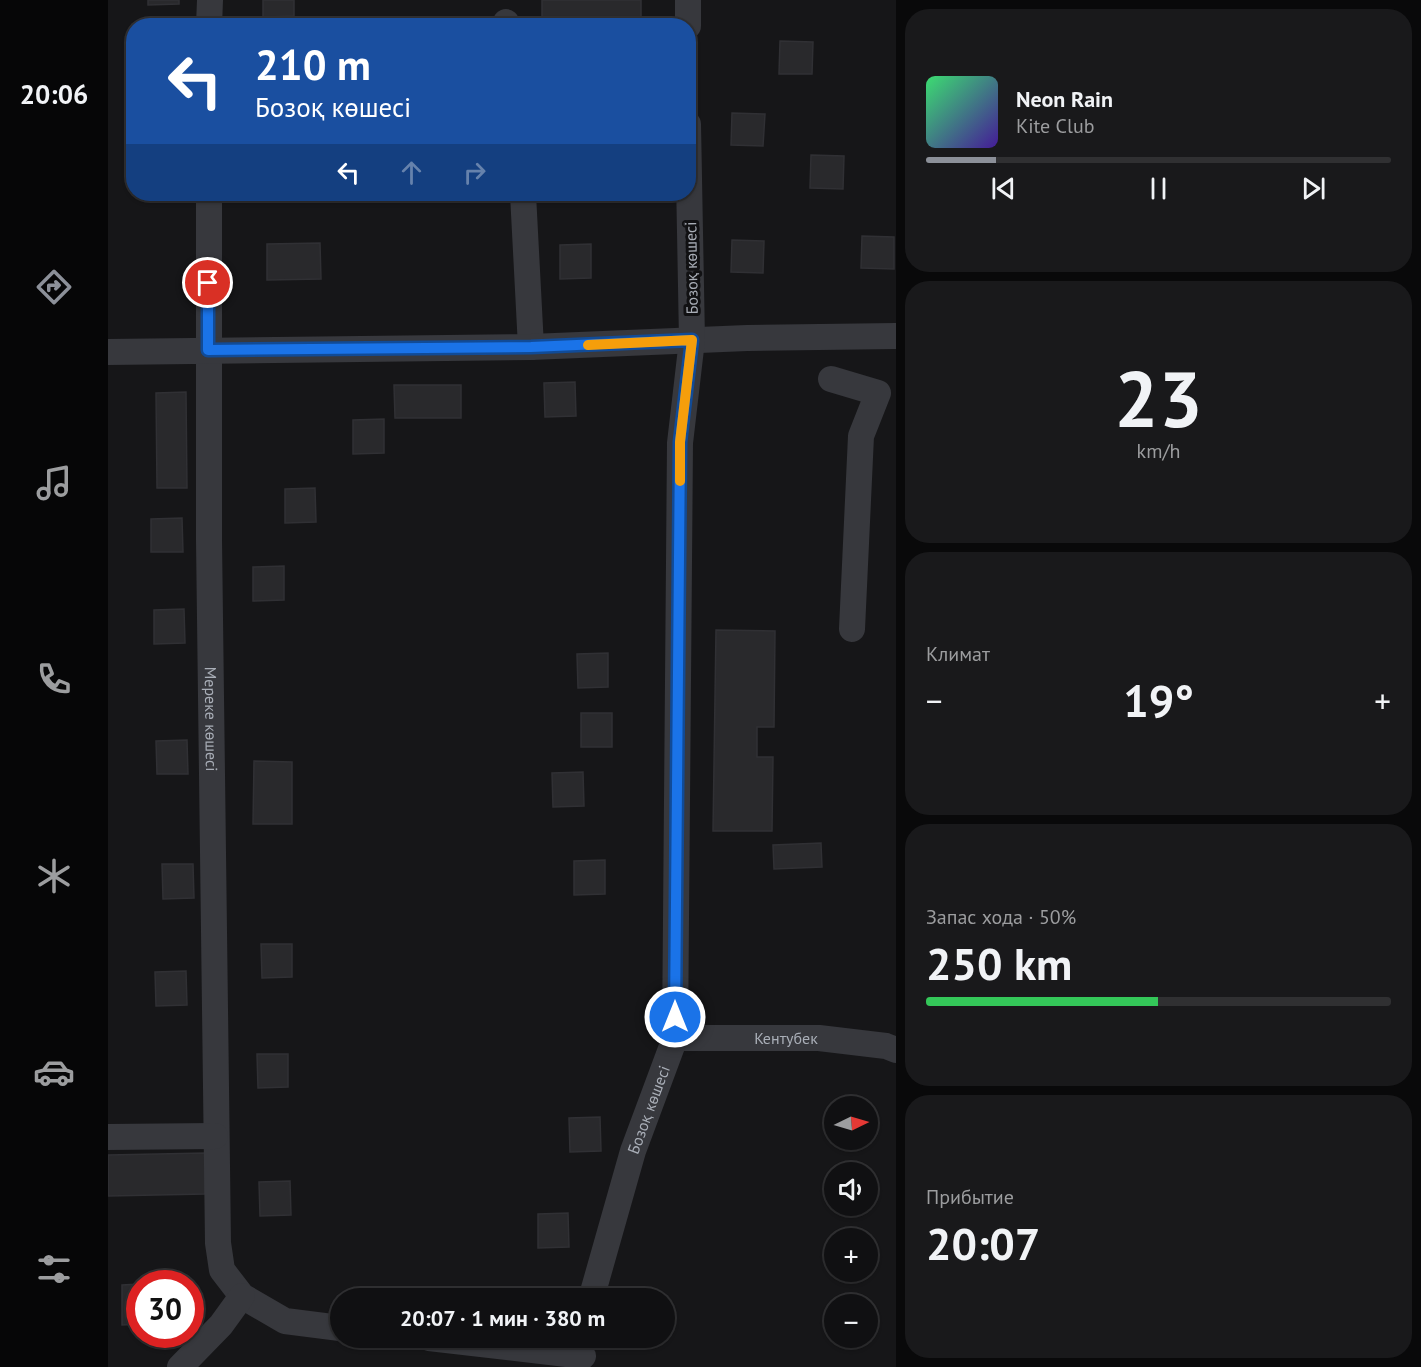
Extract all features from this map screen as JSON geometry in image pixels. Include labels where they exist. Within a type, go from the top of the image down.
[{"type":"street","points":[[209,18],[210,0]]},
{"type":"street","points":[[688,0],[688,18]]},
{"type":"street","name":"Мереке көшесі","points":[[209,201],[208,350],[218,1243],[222,1270],[242,1296]]},
{"type":"street","points":[[523,201],[531,347]]},
{"type":"street","name":"Бозоқ көшесі","points":[[594,1288],[633,1151],[675,1038],[680,442],[692,340],[689,201]]},
{"type":"street","points":[[108,352],[531,347],[692,340],[896,336]]},
{"type":"street","points":[[831,379],[887,391],[861,436],[852,629]]},
{"type":"street","name":"Кентубек","points":[[675,1038],[819,1038],[886,1046],[896,1050]]},
{"type":"street","points":[[108,1137],[216,1136]]},
{"type":"street","points":[[180,1367],[221,1325],[242,1296],[285,1322],[330,1327]]},
{"type":"street","points":[[526,1348],[584,1354]]},
{"type":"building","points":[[148,0],[179,0],[179,4],[148,5]]},
{"type":"building","points":[[263,0],[294,0],[294,16],[263,17]]},
{"type":"building","points":[[542,0],[641,0],[641,17],[542,18]]},
{"type":"building","points":[[780,41],[813,42],[812,74],[779,74]]},
{"type":"building","points":[[732,113],[765,114],[763,146],[731,145]]},
{"type":"building","points":[[811,155],[844,156],[843,189],[810,188]]},
{"type":"building","points":[[862,236],[894,237],[894,269],[861,268]]},
{"type":"building","points":[[732,240],[764,241],[763,273],[731,272]]},
{"type":"building","points":[[320,243],[321,279],[267,280],[267,244]]},
{"type":"building","points":[[591,244],[591,278],[560,279],[560,245]]},
{"type":"building","points":[[575,382],[576,416],[545,417],[544,383]]},
{"type":"building","points":[[394,385],[461,385],[461,418],[395,418]]},
{"type":"building","points":[[186,392],[187,488],[157,488],[156,393]]},
{"type":"building","points":[[384,419],[384,453],[353,454],[353,420]]},
{"type":"building","points":[[315,488],[316,522],[285,523],[285,489]]},
{"type":"building","points":[[182,518],[183,552],[151,552],[151,519]]},
{"type":"building","points":[[284,566],[284,600],[253,601],[253,567]]},
{"type":"building","points":[[184,609],[185,643],[154,644],[154,610]]},
{"type":"building","points":[[716,630],[775,631],[774,727],[757,727],[757,757],[773,757],[772,831],[713,831]]},
{"type":"building","points":[[608,653],[608,687],[578,688],[577,654]]},
{"type":"building","points":[[581,713],[612,713],[612,747],[581,747]]},
{"type":"building","points":[[187,740],[188,774],[157,774],[156,741]]},
{"type":"building","points":[[254,761],[292,762],[292,824],[253,824]]},
{"type":"building","points":[[583,772],[584,806],[553,807],[552,773]]},
{"type":"building","points":[[821,843],[822,867],[774,869],[773,845]]},
{"type":"building","points":[[605,860],[605,894],[574,895],[574,861]]},
{"type":"building","points":[[162,864],[193,864],[194,898],[163,899]]},
{"type":"building","points":[[261,944],[292,944],[292,977],[262,978]]},
{"type":"building","points":[[186,971],[187,1005],[156,1006],[155,972]]},
{"type":"building","points":[[257,1054],[288,1054],[288,1087],[258,1088]]},
{"type":"building","points":[[600,1117],[601,1151],[570,1152],[569,1118]]},
{"type":"building","points":[[205,1153],[205,1194],[108,1196],[108,1155]]},
{"type":"building","points":[[290,1181],[291,1215],[260,1216],[259,1182]]},
{"type":"building","points":[[568,1213],[569,1247],[538,1248],[538,1214]]},
{"type":"building","points":[[122,1285],[126,1285],[126,1325],[122,1325]]},
{"type":"slow traffic","points":[[588,345],[692,340],[680,442],[680,481]]},
{"type":"route","points":[[208,283],[208,350],[531,347],[692,340],[680,442],[675,1017]]}]
